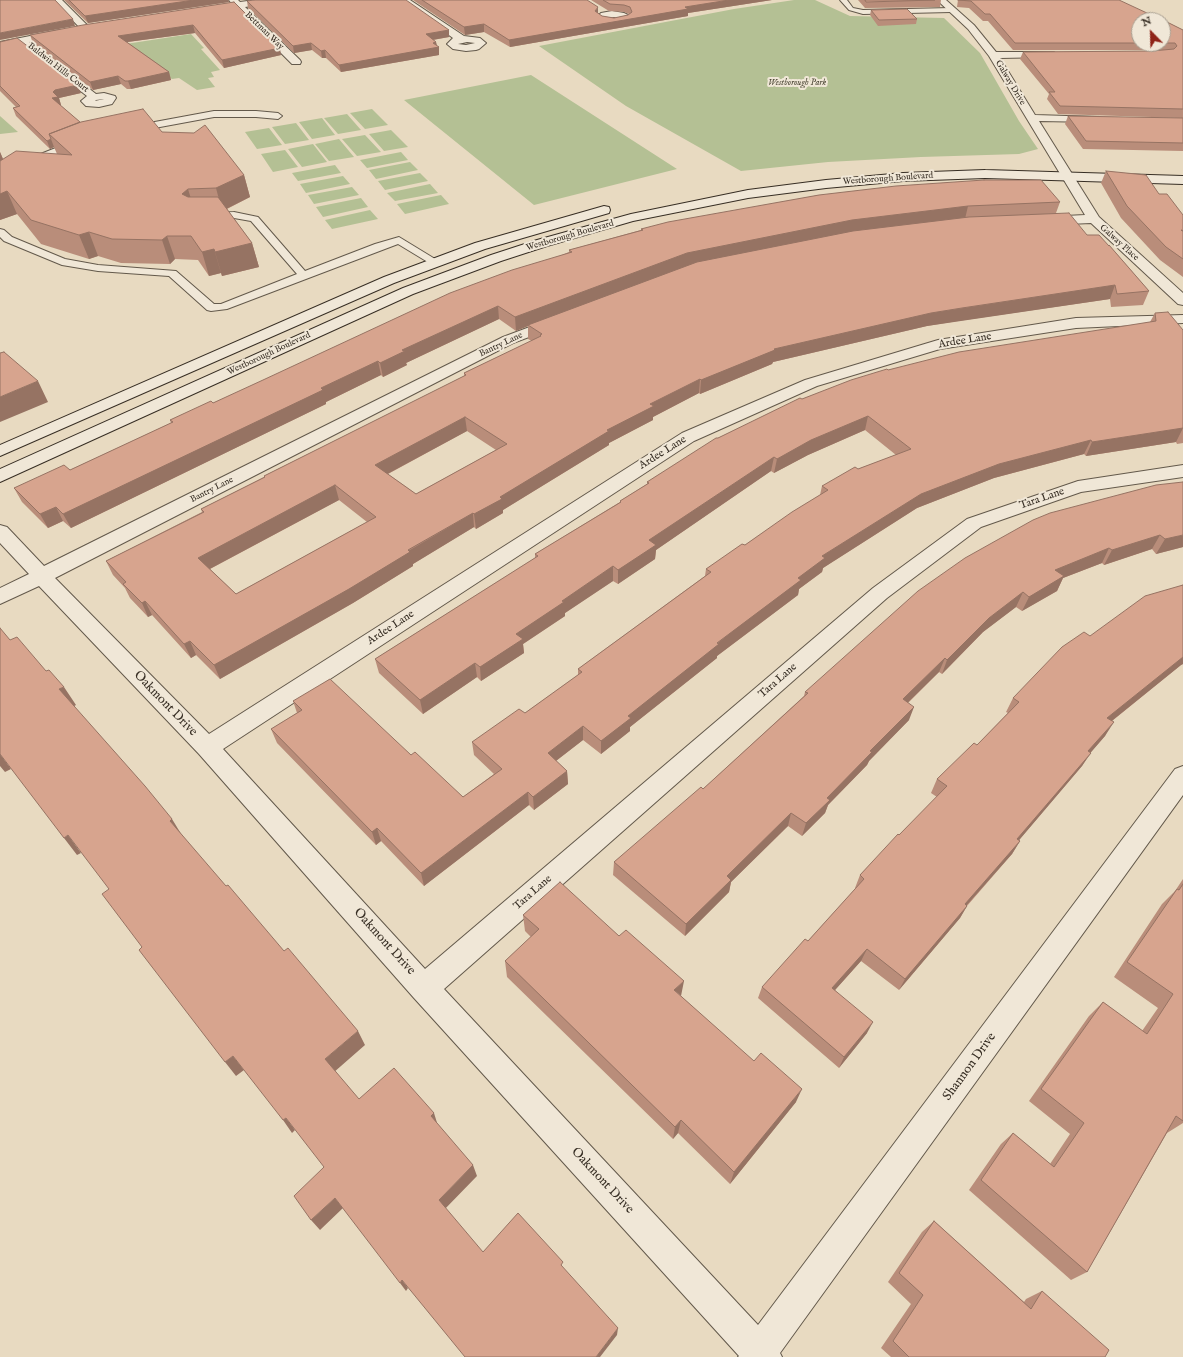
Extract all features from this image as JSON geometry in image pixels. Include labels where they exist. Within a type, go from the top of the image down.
[{"type":"street","points":[[0,45],[89,28],[57,0]]},
{"type":"street","points":[[200,11],[235,3],[272,0]]},
{"type":"street","points":[[404,0],[461,39]]},
{"type":"street","name":"Bettman Way","points":[[235,3],[294,68],[307,62]]},
{"type":"street","points":[[946,5],[960,3]]},
{"type":"street","name":"Galway Drive","points":[[946,5],[971,27],[993,54],[1031,118],[1066,167]]},
{"type":"street","points":[[594,7],[608,14]]},
{"type":"street","name":"Baldwin Hills Court","points":[[21,40],[94,96]]},
{"type":"street","points":[[993,54],[1063,54]]},
{"type":"street","points":[[1031,118],[1105,120]]},
{"type":"street","name":"Westborough Boulevard","points":[[1046,162],[1066,167],[1183,180]]},
{"type":"street","name":"Westborough Boulevard","points":[[0,476],[408,291],[496,258],[596,228],[631,218],[710,201],[826,184],[943,175],[992,174],[1066,167]]},
{"type":"street","name":"Galway Place","points":[[1066,167],[1094,219],[1183,301]]},
{"type":"street","name":"Westborough Boulevard","points":[[0,451],[342,301],[435,262],[526,232],[617,207]]},
{"type":"street","points":[[1033,222],[1094,219]]},
{"type":"street","name":"Bantry Lane","points":[[0,597],[508,340],[567,318]]},
{"type":"street","name":"Ardee Lane","points":[[207,747],[688,437],[811,383],[938,345],[1076,323],[1183,319]]},
{"type":"street","name":"Tara Lane","points":[[424,988],[880,593],[974,523],[1078,487],[1183,471]]},
{"type":"street","name":"Oakmont Drive","points":[[0,531],[207,747],[424,988],[760,1355]]},
{"type":"street","name":"Shannon Drive","points":[[760,1355],[1183,776]]},
{"type":"lane","points":[[843,0],[852,9],[863,12],[946,5]]},
{"type":"lane","points":[[122,131],[214,114],[256,114],[278,116]]},
{"type":"lane","points":[[0,186],[13,174],[41,158],[86,140]]},
{"type":"lane","points":[[195,216],[234,216],[254,220],[303,275]]},
{"type":"lane","points":[[0,232],[8,239],[62,262],[98,268],[172,274],[211,308],[222,307],[379,246],[399,240],[435,262]]},
{"type":"green space","name":"Westborough Park","points":[[794,0],[815,0],[850,16],[944,18],[980,53],[1019,121],[1038,149],[1019,154],[828,162],[741,171],[626,106],[539,46],[734,9]]},
{"type":"green space","points":[[191,34],[204,48],[201,49],[220,70],[211,72],[214,77],[208,78],[215,87],[197,90],[179,78],[172,79],[119,45]]},
{"type":"green space","points":[[531,75],[677,169],[534,205],[404,100]]},
{"type":"green space","points":[[372,109],[388,125],[365,129],[350,113]]},
{"type":"green space","points":[[347,114],[361,130],[338,134],[324,118]]},
{"type":"green space","points":[[0,116],[18,132],[0,134]]},
{"type":"green space","points":[[322,118],[335,135],[312,139],[299,122]]},
{"type":"green space","points":[[296,123],[309,140],[285,144],[272,127]]},
{"type":"green space","points":[[269,128],[282,145],[257,149],[245,132]]},
{"type":"green space","points":[[391,130],[408,147],[384,151],[369,134]]},
{"type":"green space","points":[[365,135],[381,152],[357,156],[342,139]]},
{"type":"green space","points":[[339,139],[354,157],[329,161],[315,144]]},
{"type":"green space","points":[[313,144],[327,162],[302,167],[288,149]]},
{"type":"green space","points":[[285,150],[298,167],[273,172],[261,154]]},
{"type":"green space","points":[[401,152],[408,160],[367,168],[360,160]]},
{"type":"green space","points":[[410,162],[418,170],[376,179],[369,170]]},
{"type":"green space","points":[[335,165],[341,173],[298,181],[292,173]]},
{"type":"green space","points":[[420,173],[428,181],[385,190],[378,181]]},
{"type":"green space","points":[[343,176],[350,184],[306,193],[300,184]]},
{"type":"green space","points":[[430,184],[438,193],[395,201],[387,193]]},
{"type":"green space","points":[[352,187],[359,195],[314,204],[308,195]]},
{"type":"green space","points":[[441,195],[449,204],[405,214],[397,204]]},
{"type":"green space","points":[[361,198],[368,207],[323,217],[316,207]]},
{"type":"green space","points":[[370,210],[378,219],[332,229],[325,220]]},
{"type":"building","points":[[0,0],[55,0],[73,19],[0,33]]},
{"type":"building","points":[[69,0],[194,0],[85,16]]},
{"type":"building","points":[[406,0],[449,30],[426,34],[436,42],[433,43],[439,47],[339,65],[325,50],[321,51],[311,43],[293,46],[247,1]]},
{"type":"building","points":[[422,0],[587,0],[598,7],[595,11],[602,16],[614,18],[628,15],[632,12],[630,7],[610,4],[603,0],[729,0],[685,7],[688,9],[509,40],[484,24],[464,27]]},
{"type":"building","points":[[865,0],[935,0],[866,2]]},
{"type":"building","points":[[958,0],[1119,0],[1145,12],[1131,12],[1131,43],[1015,43],[990,14],[985,14],[971,1]]},
{"type":"building","points":[[234,2],[280,48],[222,60],[193,25],[118,36],[169,72],[128,81],[125,81],[118,76],[90,82],[30,35],[83,25]]},
{"type":"building","points":[[907,9],[917,19],[879,20],[871,10]]},
{"type":"building","points":[[1171,24],[1183,30],[1183,109],[1060,106],[1049,92],[1055,92],[1023,52],[1171,52],[1171,49],[1177,46],[1175,43],[1171,43]]},
{"type":"building","points":[[17,38],[78,85],[55,90],[53,92],[58,97],[52,98],[80,122],[49,134],[51,139],[47,141],[13,108],[20,106],[0,86],[0,42]]},
{"type":"building","points":[[143,109],[162,132],[194,133],[205,125],[244,175],[216,188],[188,189],[182,194],[188,197],[218,197],[252,243],[215,252],[214,249],[202,252],[191,236],[167,236],[162,240],[112,239],[89,232],[79,235],[31,220],[7,191],[0,194],[0,161],[16,151],[72,155],[49,134],[81,122]]},
{"type":"building","points":[[1068,116],[1183,118],[1183,143],[1086,141]]},
{"type":"building","points":[[1106,171],[1146,175],[1159,194],[1167,194],[1183,215],[1183,259],[1166,247],[1127,206]]},
{"type":"building","points":[[984,180],[1041,180],[1060,202],[968,206],[852,220],[687,253],[515,317],[498,306],[402,350],[405,351],[380,363],[378,361],[321,388],[323,390],[63,514],[56,507],[40,514],[14,488],[64,465],[70,470],[173,422],[170,420],[211,401],[213,403],[450,293],[512,270],[572,252],[569,250],[668,222],[819,195],[896,186]]},
{"type":"building","points":[[1069,213],[1087,235],[1099,235],[1149,291],[1117,294],[1115,285],[962,308],[931,313],[774,349],[775,350],[701,380],[700,379],[650,404],[654,406],[607,430],[609,431],[500,497],[502,499],[474,514],[473,513],[408,550],[410,552],[349,589],[214,665],[190,641],[184,644],[145,601],[142,603],[123,584],[126,582],[106,561],[204,512],[201,509],[265,477],[264,476],[466,375],[464,373],[541,336],[540,335],[542,334],[528,325],[697,262],[853,231],[969,217]],"holes":[[[465,417],[507,444],[416,494],[375,465]],[[335,485],[376,517],[236,594],[198,558]]]},
{"type":"building","points":[[1168,312],[1183,330],[1183,428],[1092,442],[1091,440],[999,464],[921,494],[822,556],[825,558],[798,578],[801,580],[717,643],[719,644],[628,716],[631,718],[601,741],[583,726],[548,753],[567,771],[533,797],[528,792],[421,873],[377,828],[372,832],[271,729],[302,710],[293,701],[330,679],[411,755],[415,752],[463,797],[502,769],[472,742],[519,709],[525,713],[582,672],[578,669],[711,572],[706,569],[742,544],[745,545],[792,512],[828,490],[822,486],[855,467],[858,469],[911,449],[868,416],[811,440],[777,459],[774,457],[649,540],[656,545],[618,570],[613,566],[562,601],[564,602],[516,634],[523,639],[480,667],[475,663],[420,700],[375,659],[538,556],[535,554],[621,502],[620,501],[649,483],[647,482],[716,438],[800,398],[802,399],[851,380],[887,369],[888,370],[959,352],[1156,321],[1155,313]]},
{"type":"building","points":[[4,352],[38,381],[0,397],[0,353]]},
{"type":"building","points":[[1183,482],[1183,535],[1165,539],[1160,535],[1112,550],[1109,548],[1055,570],[1064,576],[1029,597],[1023,592],[989,618],[947,660],[945,658],[903,699],[914,707],[870,751],[872,752],[827,798],[830,800],[806,823],[791,813],[727,876],[731,880],[686,924],[614,862],[701,787],[703,789],[808,693],[805,692],[918,591],[965,558],[1033,520],[1050,513],[1156,485]]},
{"type":"building","points":[[1183,585],[1183,657],[1107,718],[1114,722],[1088,751],[1091,753],[1017,839],[1020,841],[965,904],[967,906],[905,979],[867,949],[832,988],[873,1022],[844,1057],[762,987],[805,939],[808,941],[864,879],[860,875],[898,834],[899,835],[947,786],[937,779],[974,743],[977,745],[1019,702],[1013,698],[1062,647],[1084,632],[1090,636],[1145,596]]},
{"type":"building","points":[[0,628],[10,640],[17,637],[46,671],[49,670],[64,687],[59,689],[145,786],[172,819],[170,821],[226,886],[228,885],[284,951],[288,948],[358,1031],[325,1059],[359,1099],[394,1068],[434,1113],[431,1116],[473,1165],[439,1200],[483,1252],[518,1213],[563,1262],[561,1265],[618,1328],[596,1357],[465,1357],[402,1280],[400,1283],[335,1198],[311,1220],[294,1196],[324,1167],[286,1118],[283,1120],[233,1056],[225,1062],[139,950],[142,947],[102,894],[109,889],[68,835],[64,838],[0,754]]},
{"type":"building","points":[[560,882],[619,936],[626,930],[684,981],[674,990],[754,1061],[761,1053],[802,1089],[734,1172],[681,1120],[675,1127],[505,961],[539,929],[523,915]]},
{"type":"building","points":[[1183,884],[1183,1121],[1176,1116],[1087,1272],[981,1180],[1013,1133],[1054,1167],[1084,1123],[1041,1089],[1103,1002],[1147,1034],[1173,994],[1127,962],[1177,889],[1179,890]]},
{"type":"building","points":[[934,1221],[1031,1309],[1042,1291],[1109,1350],[1105,1357],[909,1357],[893,1341],[923,1295],[899,1273]]}]
